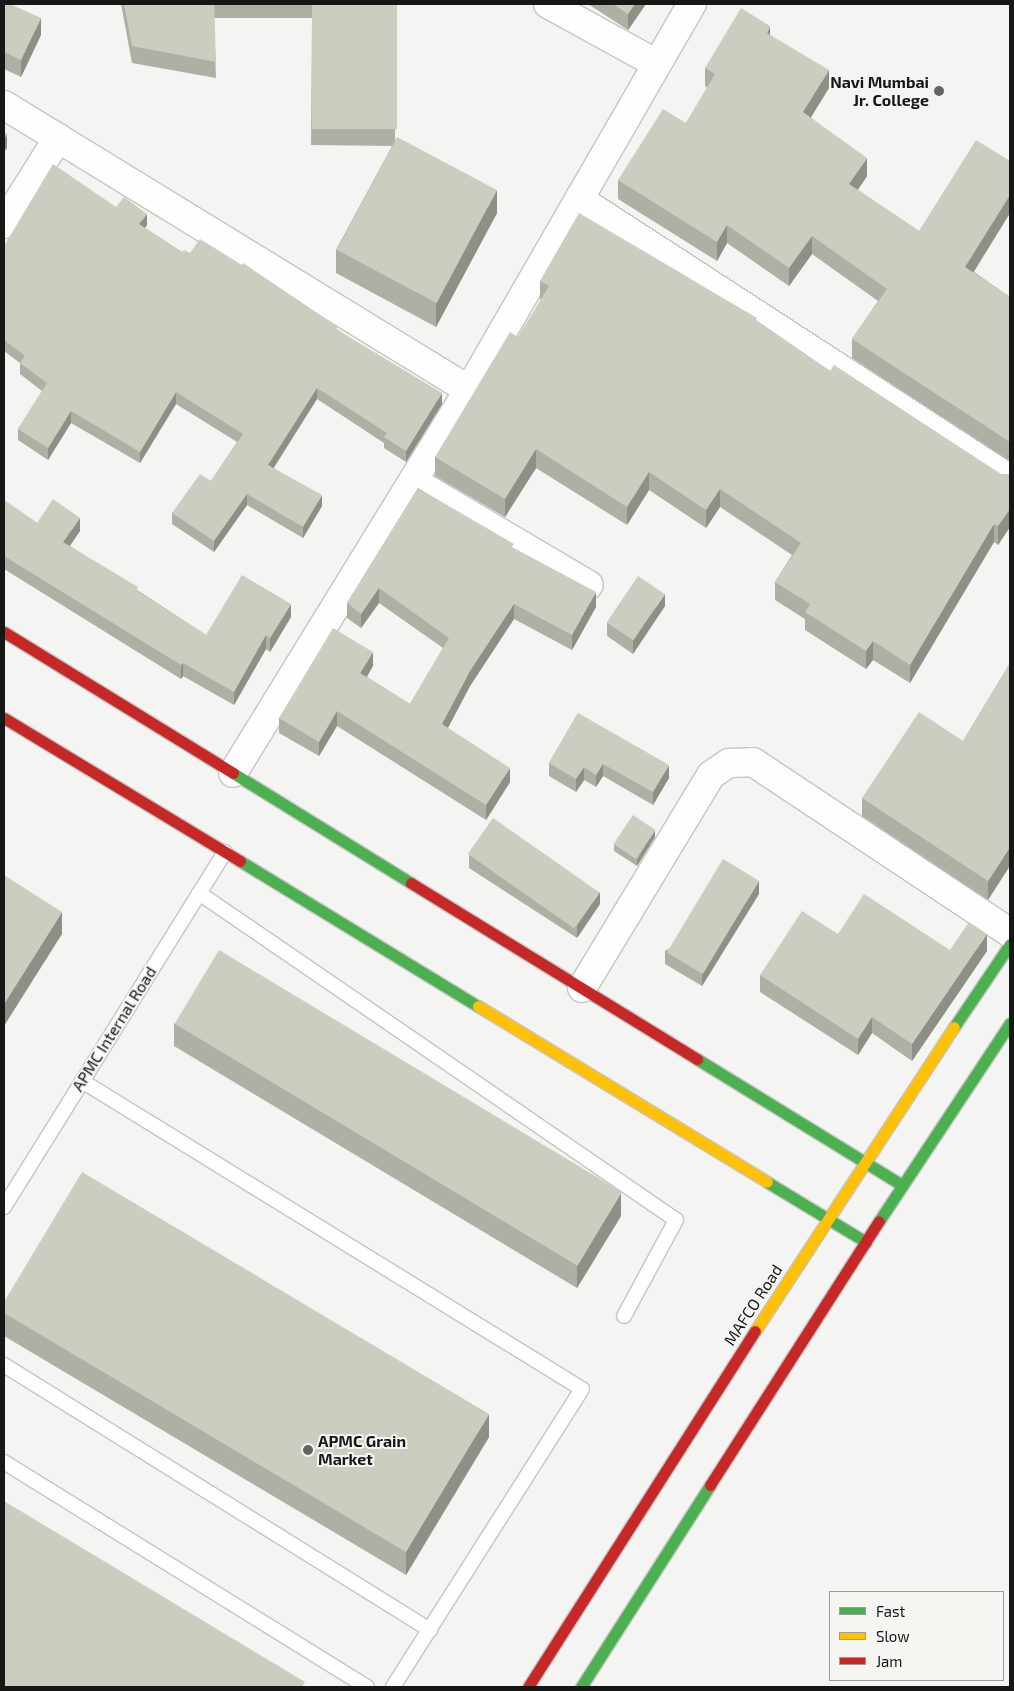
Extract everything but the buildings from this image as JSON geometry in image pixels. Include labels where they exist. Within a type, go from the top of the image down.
[{"type":"main road","points":[[4,632],[902,1185]]},
{"type":"main road","points":[[4,718],[866,1242]]},
{"type":"main road","name":"MAFCO Road","points":[[528,1687],[864,1161],[1010,944]]},
{"type":"main road","points":[[581,1687],[902,1185],[1010,1023]]},
{"type":"street","points":[[548,4],[657,64]]},
{"type":"street","points":[[233,772],[469,390],[692,4]]},
{"type":"street","points":[[4,106],[469,390]]},
{"type":"street","points":[[4,224],[58,138]]},
{"type":"street","points":[[579,199],[1010,479]]},
{"type":"street","points":[[413,481],[589,585]]},
{"type":"street","points":[[582,988],[711,775],[729,763],[753,762],[1010,933]]},
{"type":"lane","name":"APMC Internal Road","points":[[4,1207],[225,852]]},
{"type":"lane","points":[[199,893],[676,1220],[624,1316]]},
{"type":"lane","points":[[82,1081],[582,1389],[393,1687]]},
{"type":"lane","points":[[4,1365],[430,1630]]},
{"type":"lane","points":[[4,1462],[367,1687]]},
{"type":"traffic: fast","points":[[233,773],[411,883]]},
{"type":"traffic: fast","points":[[240,861],[478,1006]]},
{"type":"traffic: fast","points":[[954,1027],[1010,944]]},
{"type":"traffic: fast","points":[[879,1221],[1010,1023]]},
{"type":"traffic: fast","points":[[697,1059],[902,1185]]},
{"type":"traffic: fast","points":[[767,1182],[866,1242]]},
{"type":"traffic: fast","points":[[581,1687],[710,1485]]},
{"type":"traffic: slow","points":[[478,1006],[767,1182]]},
{"type":"traffic: slow","points":[[755,1331],[954,1027]]},
{"type":"traffic: jam","points":[[4,632],[233,773]]},
{"type":"traffic: jam","points":[[4,718],[240,861]]},
{"type":"traffic: jam","points":[[411,883],[697,1059]]},
{"type":"traffic: jam","points":[[710,1485],[879,1221]]},
{"type":"traffic: jam","points":[[528,1687],[755,1331]]},
{"type":"place","name":"Navi Mumbai Jr. College","points":[[939,91]]},
{"type":"place","name":"APMC Grain Market","points":[[308,1450]]}]
